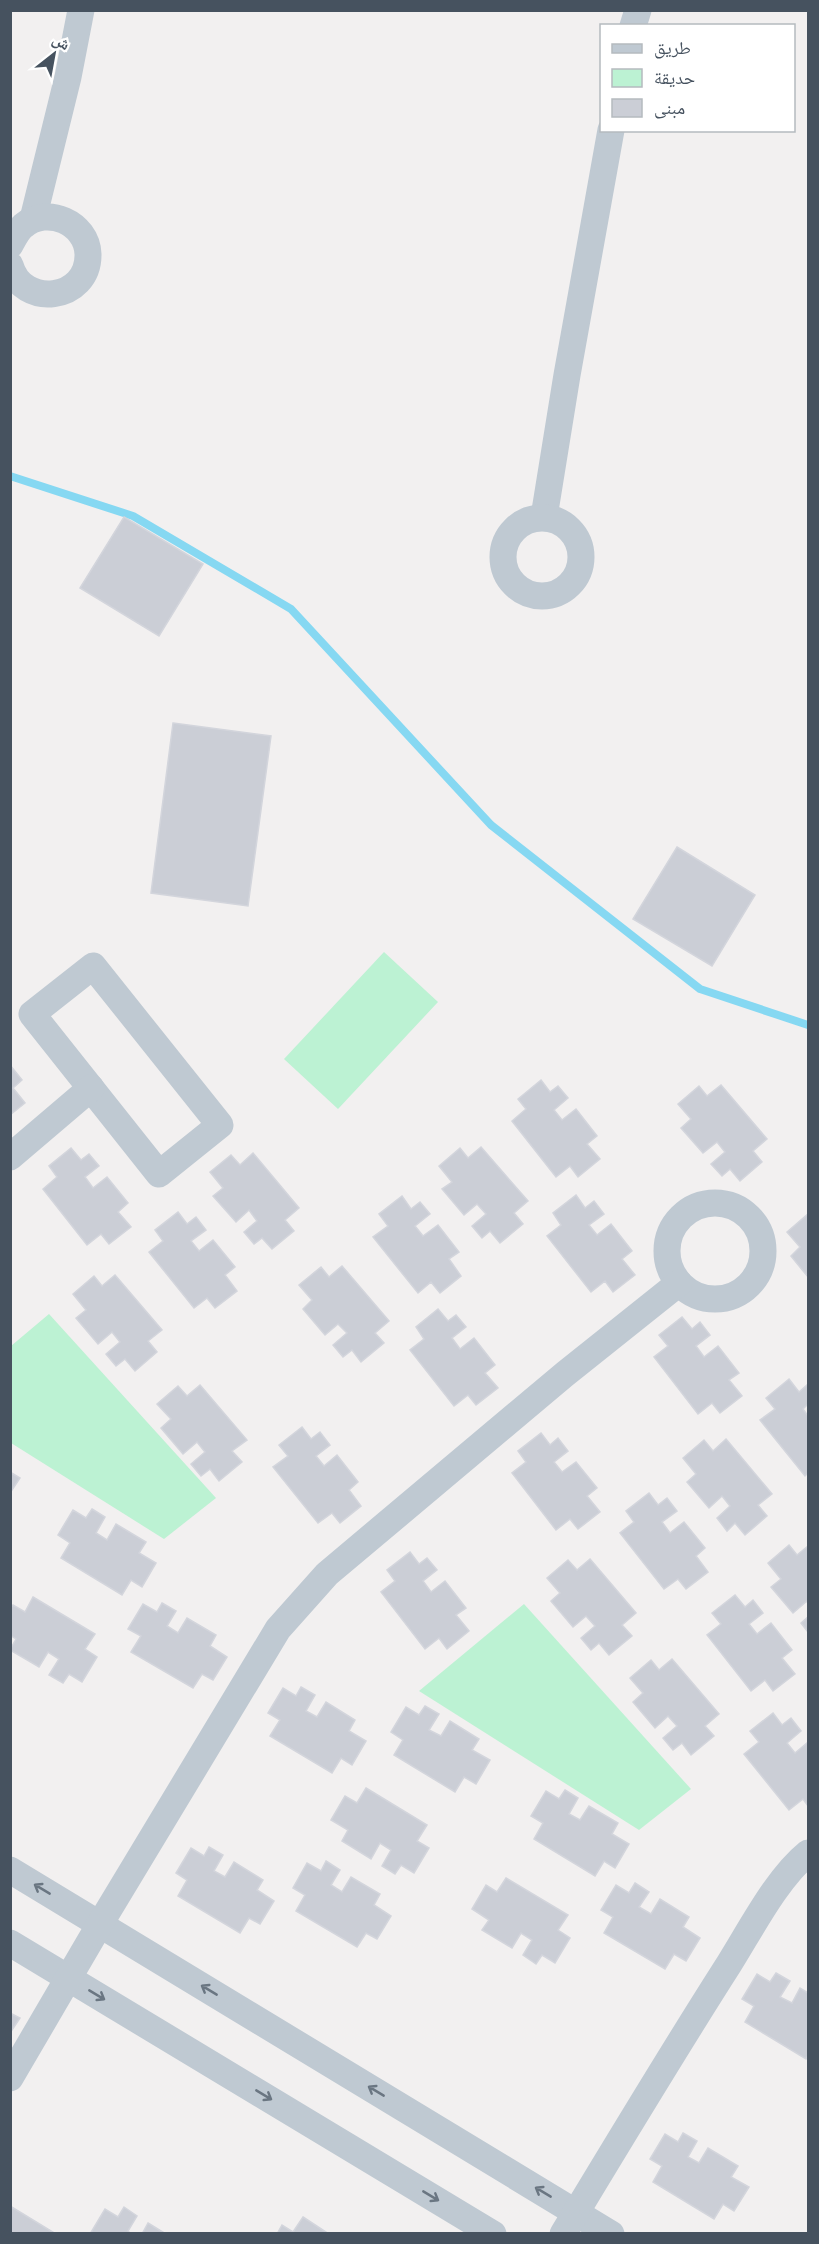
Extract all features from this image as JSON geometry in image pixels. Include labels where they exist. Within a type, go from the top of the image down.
[{"type":"street","points":[[33,219],[68,77],[81,10]]},
{"type":"street","points":[[544,517],[611,132]]},
{"type":"street","points":[[10,245],[22,226],[33,219],[45,216],[58,217],[79,230],[88,252],[83,276],[75,286],[52,295],[28,290],[19,282],[10,265]]},
{"type":"street","points":[[93,966],[220,1125],[159,1174],[91,1088],[32,1014],[93,966]]},
{"type":"street","points":[[10,1157],[91,1088]]},
{"type":"street","points":[[10,2078],[278,1629],[327,1574],[565,1374],[679,1283]]},
{"type":"street","points":[[570,2223],[663,2067],[759,1917],[795,1864],[808,1853]]},
{"type":"street","points":[[10,1870],[100,1924],[570,2223],[611,2234]]},
{"type":"street","points":[[10,1943],[493,2234]]},
{"type":"green space","points":[[384,952],[438,1002],[338,1109],[284,1059]]},
{"type":"green space","points":[[49,1314],[216,1498],[164,1539],[11,1443],[11,1346]]},
{"type":"green space","points":[[524,1604],[691,1789],[639,1830],[419,1691]]},
{"type":"building","points":[[124,517],[203,564],[159,636],[80,588]]},
{"type":"building","points":[[173,723],[271,736],[248,906],[151,893]]},
{"type":"building","points":[[677,847],[755,895],[712,966],[633,919]]},
{"type":"building","points":[[10,1065],[22,1080],[13,1088],[25,1103],[10,1115]]},
{"type":"building","points":[[541,1080],[550,1092],[558,1086],[568,1098],[554,1110],[562,1120],[576,1109],[597,1136],[587,1144],[600,1159],[578,1177],[570,1166],[556,1177],[512,1121],[526,1109],[518,1099]]},
{"type":"building","points":[[721,1085],[767,1139],[753,1151],[762,1162],[740,1181],[730,1169],[722,1176],[711,1164],[725,1152],[717,1142],[703,1153],[681,1128],[691,1119],[678,1104],[699,1086],[707,1096]]},
{"type":"building","points":[[481,1147],[528,1201],[514,1213],[523,1224],[500,1243],[490,1231],[482,1238],[472,1226],[486,1214],[477,1204],[464,1215],[442,1189],[452,1182],[439,1166],[460,1148],[468,1158]]},
{"type":"building","points":[[71,1148],[81,1160],[89,1154],[99,1166],[85,1177],[93,1188],[107,1177],[128,1203],[118,1212],[131,1227],[109,1244],[101,1234],[87,1245],[43,1189],[57,1177],[49,1166]]},
{"type":"building","points":[[253,1153],[299,1208],[285,1220],[294,1231],[272,1249],[262,1238],[254,1244],[244,1232],[257,1221],[249,1210],[236,1222],[213,1196],[223,1188],[210,1172],[231,1155],[240,1165]]},
{"type":"building","points":[[576,1195],[585,1208],[594,1201],[604,1214],[589,1225],[597,1235],[611,1224],[632,1251],[622,1259],[635,1275],[613,1292],[605,1281],[591,1292],[547,1236],[561,1225],[553,1213]]},
{"type":"building","points":[[402,1196],[411,1209],[420,1202],[430,1214],[415,1226],[423,1236],[438,1225],[459,1252],[449,1259],[461,1276],[440,1293],[431,1282],[418,1293],[373,1237],[388,1226],[379,1214]]},
{"type":"building","points":[[178,1212],[187,1224],[196,1217],[206,1230],[191,1241],[199,1251],[213,1240],[235,1267],[225,1275],[237,1291],[215,1308],[207,1298],[194,1308],[149,1252],[163,1241],[155,1230]]},
{"type":"building","points":[[808,1214],[808,1277],[791,1256],[800,1247],[787,1232]]},
{"type":"building","points":[[342,1266],[389,1321],[375,1333],[384,1343],[361,1362],[352,1350],[343,1357],[333,1345],[347,1333],[338,1324],[325,1335],[303,1309],[312,1300],[299,1285],[321,1267],[329,1277]]},
{"type":"building","points":[[115,1275],[162,1330],[148,1341],[157,1352],[135,1371],[125,1359],[116,1366],[106,1354],[120,1342],[112,1332],[98,1344],[76,1318],[86,1310],[73,1294],[94,1276],[102,1286]]},
{"type":"building","points":[[438,1309],[448,1321],[456,1315],[466,1327],[452,1338],[460,1349],[474,1338],[495,1365],[485,1373],[498,1388],[476,1405],[468,1395],[454,1406],[410,1350],[424,1339],[416,1327]]},
{"type":"building","points":[[682,1317],[692,1329],[700,1322],[710,1335],[696,1346],[704,1357],[718,1346],[739,1373],[729,1380],[742,1396],[720,1413],[712,1403],[698,1414],[654,1357],[668,1346],[659,1335]]},
{"type":"building","points":[[789,1379],[799,1392],[807,1385],[808,1387],[808,1404],[803,1409],[808,1416],[808,1473],[805,1476],[760,1420],[775,1409],[766,1398]]},
{"type":"building","points":[[200,1385],[247,1440],[232,1451],[242,1462],[219,1481],[210,1469],[201,1476],[191,1464],[205,1452],[197,1442],[183,1454],[161,1428],[171,1419],[157,1404],[178,1386],[187,1396]]},
{"type":"building","points":[[302,1427],[311,1439],[320,1432],[330,1445],[316,1456],[324,1466],[337,1455],[358,1482],[349,1490],[361,1506],[340,1523],[332,1513],[318,1523],[273,1467],[288,1456],[279,1445]]},
{"type":"building","points":[[541,1433],[550,1445],[558,1438],[568,1451],[554,1462],[562,1472],[576,1462],[597,1488],[587,1496],[600,1512],[578,1529],[570,1519],[556,1530],[512,1473],[526,1462],[518,1451]]},
{"type":"building","points":[[726,1439],[772,1494],[758,1505],[767,1516],[745,1535],[735,1523],[727,1531],[717,1518],[730,1506],[722,1496],[709,1508],[687,1482],[696,1474],[683,1458],[704,1440],[713,1451]]},
{"type":"building","points":[[10,1472],[20,1478],[10,1493]]},
{"type":"building","points":[[649,1493],[658,1505],[667,1498],[677,1511],[662,1522],[670,1533],[684,1522],[705,1548],[696,1556],[708,1572],[686,1589],[678,1579],[664,1589],[620,1533],[634,1522],[626,1511]]},
{"type":"building","points":[[92,1509],[105,1517],[96,1533],[107,1540],[116,1524],[146,1542],[139,1553],[156,1563],[142,1587],[131,1580],[122,1595],[61,1558],[70,1543],[58,1535],[73,1510],[86,1518]]},
{"type":"building","points":[[789,1545],[797,1555],[808,1546],[808,1604],[807,1601],[793,1613],[771,1587],[781,1579],[768,1563]]},
{"type":"building","points":[[410,1552],[419,1564],[427,1558],[437,1570],[423,1581],[431,1592],[445,1581],[466,1608],[456,1615],[469,1631],[447,1649],[439,1638],[425,1649],[381,1592],[395,1581],[387,1570]]},
{"type":"building","points":[[590,1559],[636,1613],[622,1625],[632,1636],[609,1655],[599,1643],[591,1650],[581,1638],[595,1626],[586,1616],[573,1627],[551,1601],[560,1593],[547,1578],[568,1560],[577,1570]]},
{"type":"building","points":[[735,1595],[745,1607],[753,1600],[763,1613],[749,1624],[757,1634],[771,1623],[792,1650],[782,1658],[795,1674],[773,1691],[765,1680],[751,1691],[707,1635],[721,1624],[712,1613]]},
{"type":"building","points":[[33,1597],[95,1634],[85,1649],[97,1657],[82,1682],[69,1674],[63,1683],[49,1675],[59,1659],[48,1652],[39,1667],[10,1650],[16,1639],[10,1635],[10,1609],[13,1605],[25,1612]]},
{"type":"building","points":[[162,1603],[176,1611],[167,1626],[178,1633],[187,1618],[216,1635],[210,1646],[227,1657],[213,1680],[202,1674],[193,1688],[131,1652],[141,1636],[128,1629],[143,1604],[157,1612]]},
{"type":"building","points":[[808,1617],[808,1632],[801,1623]]},
{"type":"building","points":[[672,1659],[719,1714],[705,1726],[714,1736],[691,1755],[682,1743],[673,1750],[663,1738],[677,1726],[668,1716],[655,1728],[633,1702],[643,1693],[630,1678],[651,1660],[659,1670]]},
{"type":"building","points":[[301,1687],[315,1695],[306,1711],[317,1717],[326,1702],[355,1720],[349,1731],[366,1741],[352,1765],[341,1758],[332,1773],[270,1736],[280,1720],[268,1713],[283,1688],[296,1696]]},
{"type":"building","points":[[425,1706],[439,1714],[429,1730],[441,1736],[450,1721],[479,1739],[472,1750],[490,1760],[476,1784],[464,1777],[455,1792],[394,1755],[403,1740],[391,1732],[406,1707],[419,1715]]},
{"type":"building","points":[[773,1713],[782,1725],[791,1718],[801,1731],[787,1743],[795,1753],[808,1742],[808,1806],[803,1799],[789,1810],[744,1754],[759,1742],[750,1731]]},
{"type":"building","points":[[366,1788],[427,1825],[417,1841],[429,1848],[414,1873],[401,1865],[395,1874],[382,1866],[391,1850],[380,1843],[371,1859],[342,1841],[348,1830],[331,1820],[345,1796],[357,1803]]},
{"type":"building","points":[[565,1790],[578,1798],[569,1814],[580,1820],[589,1806],[618,1823],[612,1834],[629,1844],[615,1868],[604,1861],[595,1876],[534,1839],[543,1823],[531,1816],[546,1791],[559,1799]]},
{"type":"building","points":[[209,1847],[223,1855],[214,1871],[225,1877],[234,1862],[263,1880],[257,1890],[274,1901],[260,1924],[249,1918],[240,1933],[178,1896],[187,1880],[176,1873],[191,1848],[204,1856]]},
{"type":"building","points":[[326,1861],[340,1870],[331,1885],[342,1892],[351,1877],[380,1894],[374,1905],[391,1916],[377,1939],[366,1933],[357,1947],[296,1911],[305,1895],[293,1888],[307,1863],[321,1871]]},
{"type":"building","points":[[506,1878],[568,1915],[558,1930],[570,1938],[555,1963],[542,1955],[536,1964],[523,1955],[532,1940],[521,1933],[512,1948],[482,1930],[489,1920],[472,1909],[486,1885],[497,1892]]},
{"type":"building","points":[[635,1883],[649,1892],[639,1907],[651,1914],[660,1899],[689,1917],[683,1927],[700,1938],[686,1961],[674,1954],[665,1969],[604,1933],[613,1917],[601,1910],[616,1885],[629,1893]]},
{"type":"building","points":[[776,1973],[790,1981],[780,1997],[792,2003],[800,1988],[808,1993],[808,2055],[806,2059],[745,2022],[754,2006],[742,1999],[757,1974],[770,1982]]},
{"type":"building","points":[[10,2013],[20,2018],[10,2033]]},
{"type":"building","points":[[683,2133],[697,2141],[688,2157],[699,2163],[708,2148],[738,2166],[731,2177],[749,2187],[734,2211],[723,2204],[714,2219],[653,2182],[662,2166],[650,2159],[665,2134],[678,2142]]},
{"type":"building","points":[[10,2206],[56,2234],[10,2234]]},
{"type":"building","points":[[124,2207],[137,2216],[128,2231],[131,2234],[90,2234],[105,2209],[118,2217]]},
{"type":"building","points":[[303,2217],[329,2234],[277,2234],[282,2225],[293,2232]]},
{"type":"building","points":[[148,2223],[166,2234],[142,2234]]},
{"type":"waterway","points":[[10,476],[133,516],[291,609],[491,825],[700,989],[808,1025]]}]
